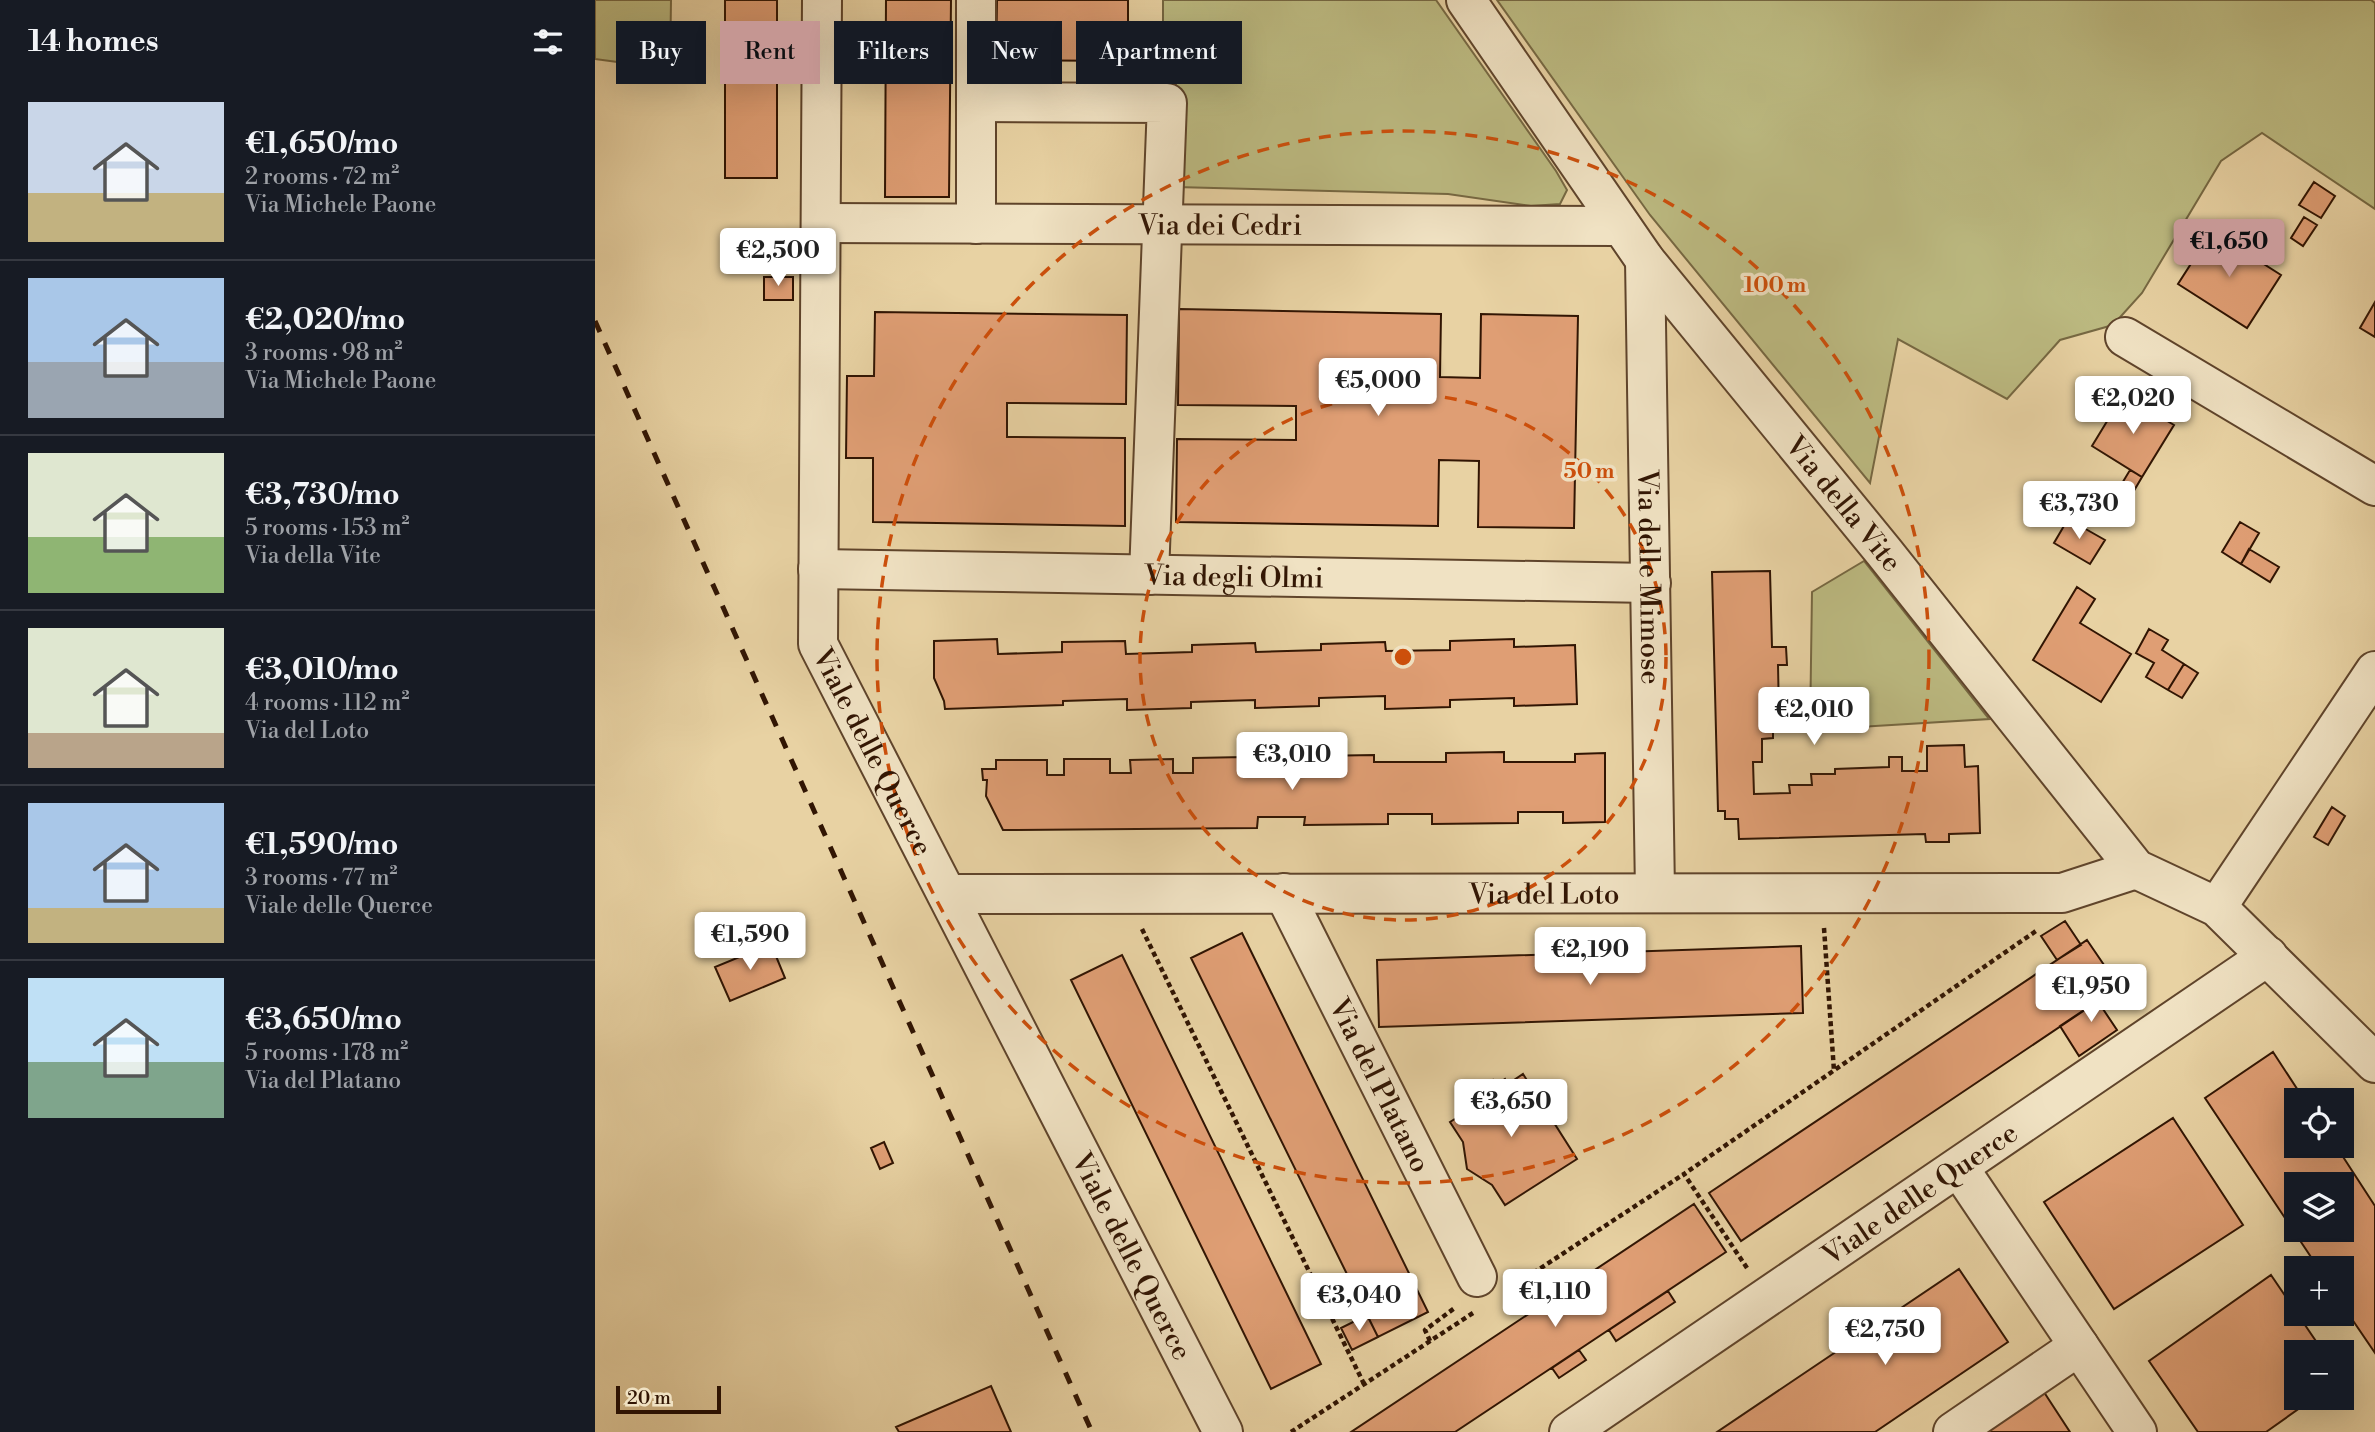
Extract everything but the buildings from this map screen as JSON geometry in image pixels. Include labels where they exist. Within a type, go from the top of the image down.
[{"type":"street","name":"Viale delle Querce","points":[[822,0],[818,644],[1223,1432]]},
{"type":"street","points":[[976,0],[976,224]]},
{"type":"street","name":"Via della Vite","points":[[1467,0],[1645,260],[1885,552],[2136,869],[2217,907],[2366,1054],[2375,1079]]},
{"type":"street","points":[[976,102],[1167,103],[1149,575]]},
{"type":"street","name":"Via dei Cedri","points":[[821,223],[1621,226]]},
{"type":"street","name":"Via delle Mimose","points":[[1645,260],[1655,892]]},
{"type":"street","points":[[2125,337],[2375,486]]},
{"type":"street","name":"Via degli Olmi","points":[[818,569],[1651,583]]},
{"type":"street","points":[[2217,907],[2375,671]]},
{"type":"street","name":"Via del Loto","points":[[947,894],[2062,893],[2136,869]]},
{"type":"street","name":"Via del Platano","points":[[1285,893],[1477,1277]]},
{"type":"street","name":"Viale delle Querce","points":[[1569,1432],[1616,1419],[1767,1298],[2268,956]]},
{"type":"street","points":[[1959,1168],[2137,1432]]},
{"type":"street","points":[[1953,1432],[2079,1346]]},
{"type":"path","points":[[1821,893],[1834,1071]]},
{"type":"path","points":[[1767,1298],[1684,1174],[2066,910],[2062,893]]},
{"type":"path","points":[[1125,894],[1364,1384]]},
{"type":"path","points":[[1430,1341],[1425,1330],[1481,1289],[1477,1277]]},
{"type":"shaded area","points":[[595,0],[671,0],[671,21],[616,21],[616,62],[595,59]]},
{"type":"shaded area","points":[[1163,0],[1436,0],[1567,190],[1560,204],[1531,206],[1448,194],[1176,187],[1176,84],[1242,84],[1242,21],[1163,21]]},
{"type":"shaded area","points":[[1497,0],[2371,0],[2375,3],[2375,209],[2262,133],[2221,161],[2142,293],[2113,325],[2060,340],[2007,399],[1898,339],[1870,483],[1650,215]]},
{"type":"shaded area","points":[[1864,561],[1989,719],[1810,730],[1812,592]]},
{"type":"railway","points":[[595,321],[1092,1432]]}]
